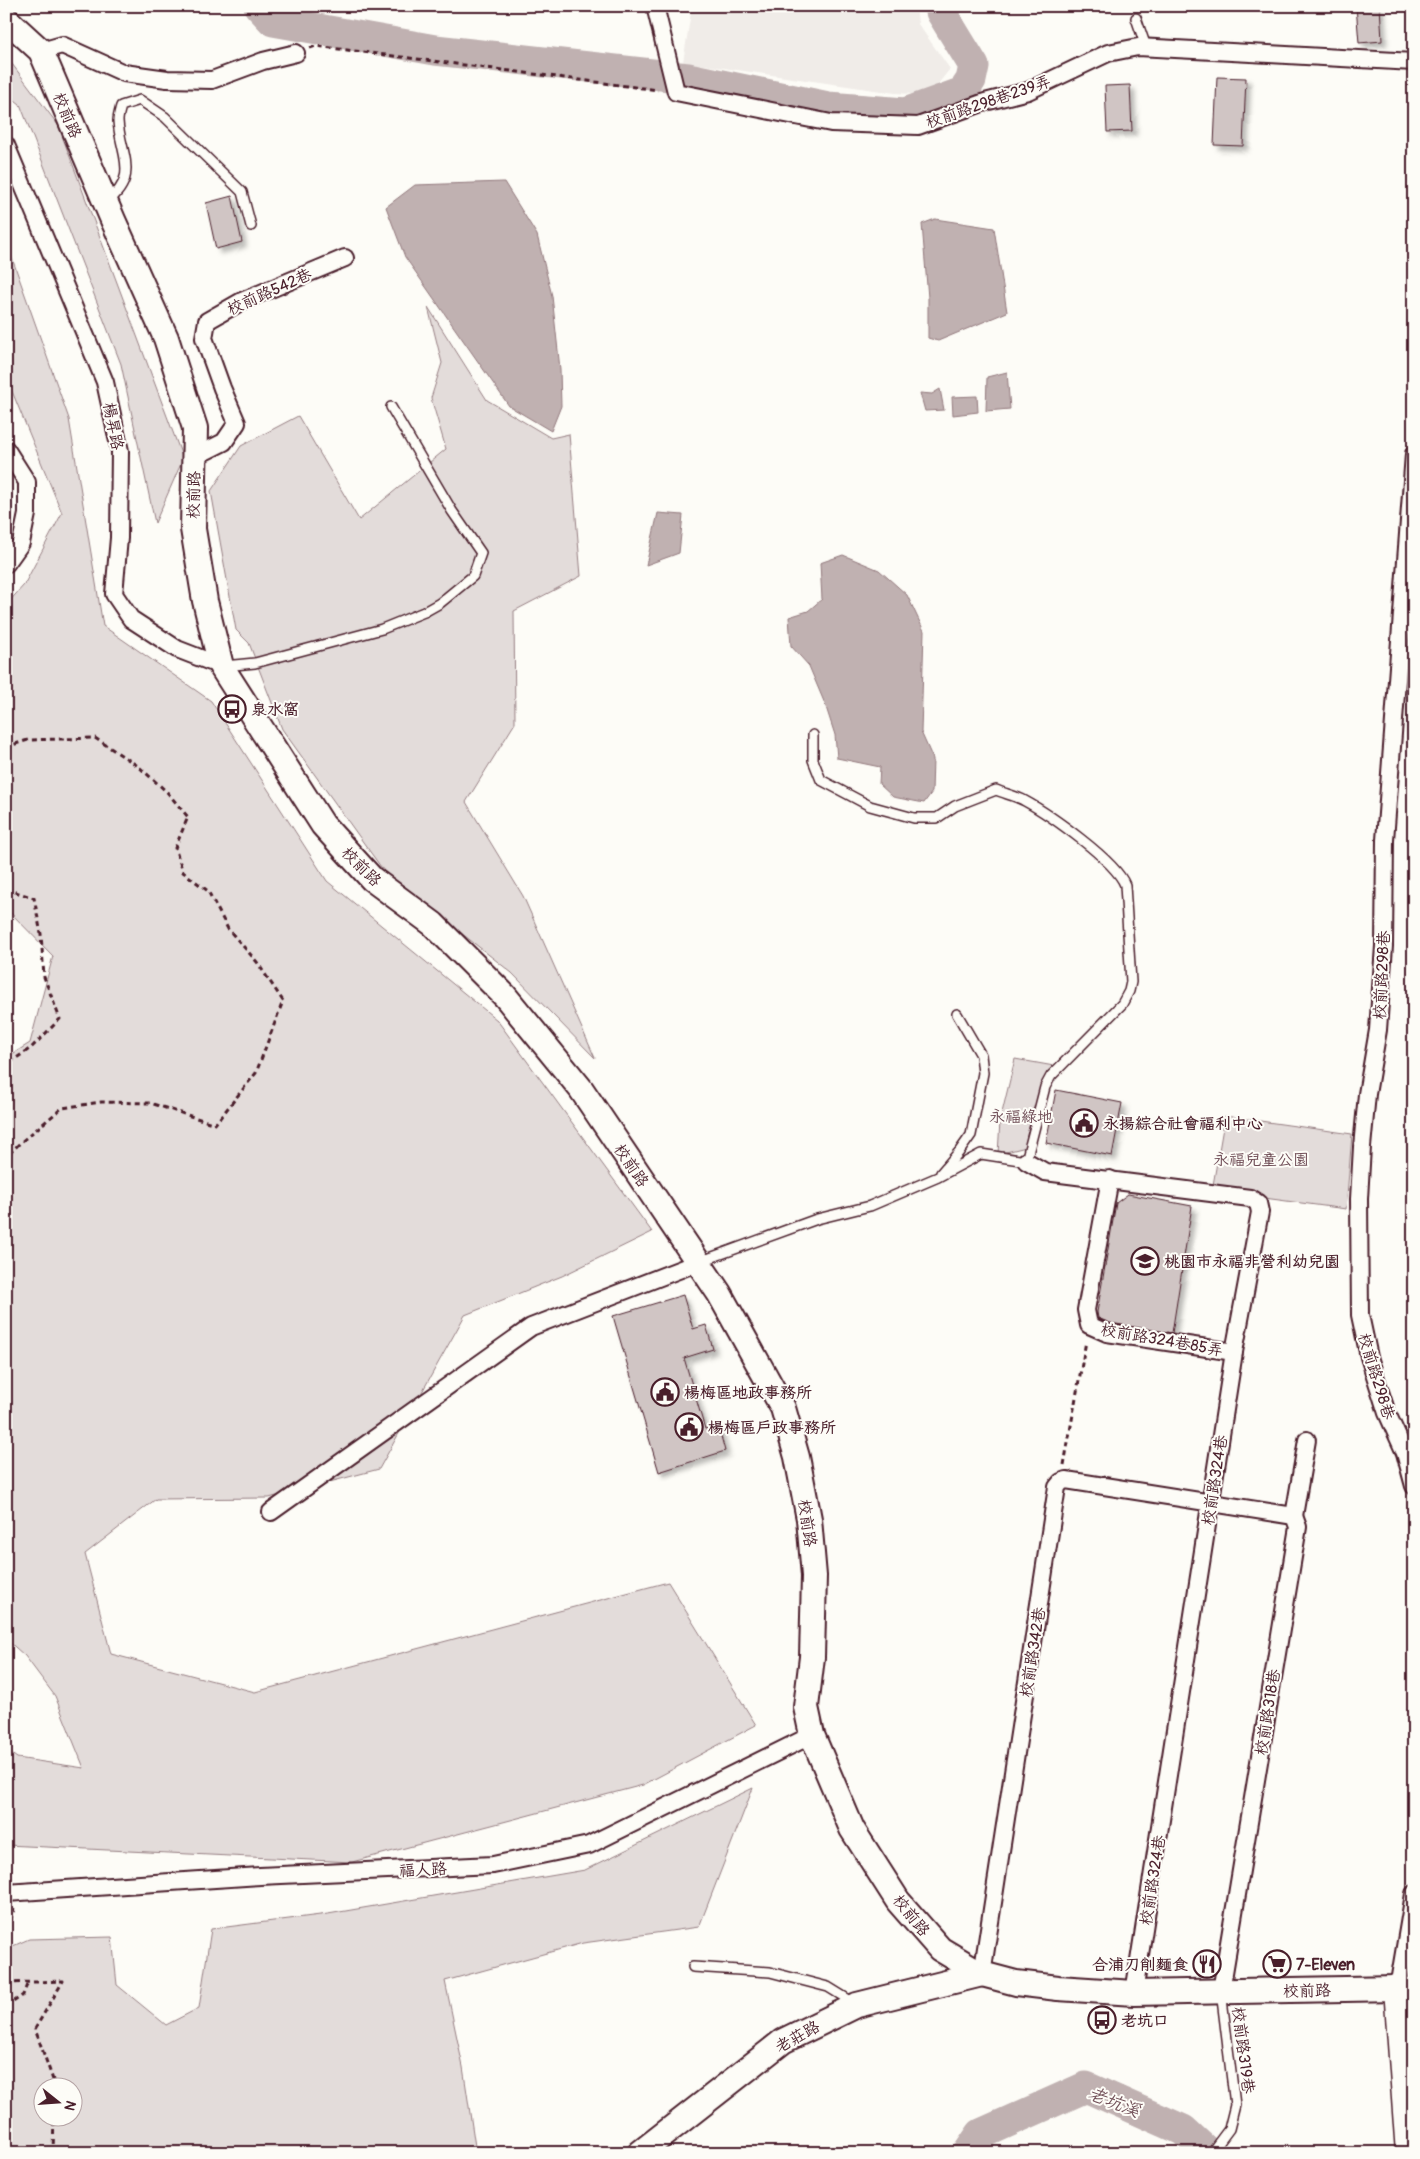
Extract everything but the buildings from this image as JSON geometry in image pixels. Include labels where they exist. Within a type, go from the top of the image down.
[{"type":"highway","points":[[1408,1990],[1410,2153]]},
{"type":"street","points":[[655,6],[676,92]]},
{"type":"street","name":"校前路","points":[[6,19],[41,51],[166,338],[195,428],[193,529],[204,601],[221,666],[323,825],[372,879],[434,924],[505,996],[580,1089],[719,1293],[783,1408],[797,1457],[810,1519],[814,1576],[812,1657],[806,1707],[812,1735],[852,1829],[898,1901],[940,1949],[982,1974],[1016,1983],[1134,1993],[1408,1990]]},
{"type":"street","points":[[41,51],[62,45],[124,73],[167,79],[212,80],[263,61],[296,53]]},
{"type":"street","name":"校前路298巷239弄","points":[[676,92],[831,123],[918,126],[985,102],[1028,91],[1108,53],[1146,47],[1414,62]]},
{"type":"street","name":"楊昇路","points":[[6,145],[105,382],[120,451],[119,538],[114,594],[131,619],[177,649],[221,666]]},
{"type":"street","name":"校前路542巷","points":[[194,457],[224,442],[237,422],[222,388],[204,338],[207,321],[242,300],[345,258]]},
{"type":"street","points":[[6,448],[27,482],[27,514],[21,543],[6,564]]},
{"type":"street","name":"校前路298巷","points":[[1414,454],[1385,840],[1384,946],[1378,1030],[1367,1094],[1359,1199],[1360,1315],[1369,1357],[1387,1413],[1405,1453],[1414,1486]]},
{"type":"street","name":"校前路324巷","points":[[1026,1161],[1045,1172],[1250,1198],[1258,1203],[1260,1212],[1234,1352],[1134,1993]]},
{"type":"street","name":"校前路324巷85弄","points":[[1110,1179],[1086,1310],[1089,1325],[1107,1333],[1234,1352]]},
{"type":"street","points":[[271,1512],[531,1327],[699,1262]]},
{"type":"street","name":"校前路318巷","points":[[1221,1991],[1298,1527],[1294,1516],[1307,1440]]},
{"type":"street","points":[[1061,1482],[1066,1480],[1294,1516]]},
{"type":"street","name":"校前路342巷","points":[[982,1974],[1057,1487],[1061,1482]]},
{"type":"street","name":"福人路","points":[[10,1894],[260,1876],[493,1865],[589,1846],[812,1735]]},
{"type":"street","points":[[1408,1990],[1414,1894]]},
{"type":"street","name":"老莊路","points":[[640,2153],[783,2040],[857,2005],[982,1974]]},
{"type":"lane","points":[[1136,18],[1146,47]]},
{"type":"lane","points":[[106,203],[118,193],[125,177],[126,154],[118,120],[121,106],[140,100],[165,117],[242,192],[251,226]]},
{"type":"lane","points":[[221,666],[255,663],[382,629],[440,603],[473,576],[481,553],[452,511],[391,407]]},
{"type":"lane","points":[[699,1262],[817,1219],[870,1206],[938,1177],[981,1154],[1026,1161],[1045,1087],[1051,1076],[1122,1004],[1129,992],[1130,972],[1125,885],[1122,878],[1105,859],[1025,801],[996,790],[955,806],[937,818],[914,818],[870,806],[821,780],[813,760],[813,735]]},
{"type":"lane","points":[[938,1177],[971,1135],[983,1073],[978,1049],[957,1014]]},
{"type":"lane","points":[[693,1967],[770,1972],[828,1987],[857,2005]]},
{"type":"lane","name":"校前路319巷","points":[[1211,2153],[1228,2130],[1235,2105],[1221,1991]]},
{"type":"path","points":[[296,53],[316,46],[676,92]]},
{"type":"path","points":[[6,747],[28,740],[95,738],[138,766],[167,792],[188,816],[175,848],[183,872],[208,891],[228,929],[257,962],[283,1002],[256,1073],[215,1124],[150,1104],[101,1102],[62,1108],[6,1157]]},
{"type":"path","points":[[6,889],[34,898],[42,934],[44,977],[60,1019],[32,1048],[6,1065]]},
{"type":"path","points":[[1061,1482],[1089,1325]]},
{"type":"path","points":[[6,1928],[9,1926],[10,1894]]},
{"type":"path","points":[[6,1978],[15,1982]]},
{"type":"path","points":[[6,1983],[63,1981],[35,2029],[52,2076]]},
{"type":"path","points":[[6,2007],[23,1995],[28,1982]]},
{"type":"path","points":[[54,2126],[54,2153]]},
{"type":"shaded area","points":[[692,6],[916,6],[918,24],[950,69],[929,95],[895,93],[683,62]]},
{"type":"shaded area","points":[[504,182],[537,235],[552,296],[560,369],[561,406],[551,431],[509,406],[405,257],[386,207],[415,185]]},
{"type":"shaded area","points":[[935,219],[994,228],[1007,312],[938,341],[928,338],[928,298],[922,224]]},
{"type":"shaded area","points":[[1007,372],[1010,409],[986,411],[987,377]]},
{"type":"shaded area","points":[[940,389],[944,410],[925,411],[920,393],[932,394]]},
{"type":"shaded area","points":[[977,396],[978,412],[953,415],[952,397]]},
{"type":"shaded area","points":[[658,513],[683,515],[679,553],[646,565]]},
{"type":"shaded area","points":[[843,555],[879,570],[907,595],[924,631],[921,732],[933,759],[932,792],[924,803],[893,797],[879,784],[880,767],[837,758],[835,735],[825,704],[809,666],[791,646],[789,617],[808,611],[822,599],[820,563]]},
{"type":"green space","points":[[6,56],[58,125],[183,459],[155,523],[121,364],[20,104],[6,93]]},
{"type":"green space","points":[[6,241],[69,419],[103,626],[211,701],[327,881],[497,1020],[652,1232],[562,1276],[465,1315],[379,1469],[269,1498],[156,1499],[85,1554],[111,1654],[255,1692],[668,1582],[756,1725],[643,1785],[352,1862],[6,1845],[6,1750],[17,1758],[84,1768],[55,1696],[25,1656],[6,1639],[6,1058],[30,1043],[53,956],[6,908],[6,605],[24,585],[62,513],[9,384],[6,371]]},
{"type":"green space","points":[[428,307],[487,400],[551,438],[569,434],[581,576],[514,611],[515,723],[466,802],[523,896],[595,1058],[512,973],[386,874],[282,729],[249,643],[236,630],[211,491],[241,446],[298,416],[359,520],[446,449],[431,398],[442,363]]},
{"type":"green space","name":"永福綠地","points":[[1015,1059],[1054,1066],[1044,1096],[1034,1145],[998,1154],[1000,1121]]},
{"type":"green space","name":"永福兒童公園","points":[[1225,1116],[1352,1134],[1346,1209],[1212,1191]]},
{"type":"green space","points":[[753,1788],[699,1927],[583,1943],[445,1981],[463,2067],[476,2153],[6,2153],[6,1949],[29,1939],[112,1937],[117,1985],[166,2025],[199,2008],[211,1929],[328,1914],[585,1870]]},
{"type":"waterway","points":[[259,6],[273,21],[435,50],[688,78],[828,107],[905,113],[963,92],[971,80],[974,66],[941,12],[940,6]]},
{"type":"waterway","name":"老坑溪","points":[[968,2153],[981,2134],[1086,2087],[1183,2130],[1208,2153]]},
{"type":"place","name":"泉水窩","points":[[232,709]]},
{"type":"place","name":"永揚綜合社會福利中心","points":[[1084,1123]]},
{"type":"place","name":"桃園市永福非營利幼兒園","points":[[1145,1261]]},
{"type":"place","name":"楊梅區地政事務所","points":[[665,1392]]},
{"type":"place","name":"楊梅區戶政事務所","points":[[689,1427]]},
{"type":"place","name":"合浦刀削麵食","points":[[1207,1964]]},
{"type":"place","name":"7-Eleven","points":[[1277,1964]]},
{"type":"place","name":"老坑口","points":[[1102,2020]]}]
